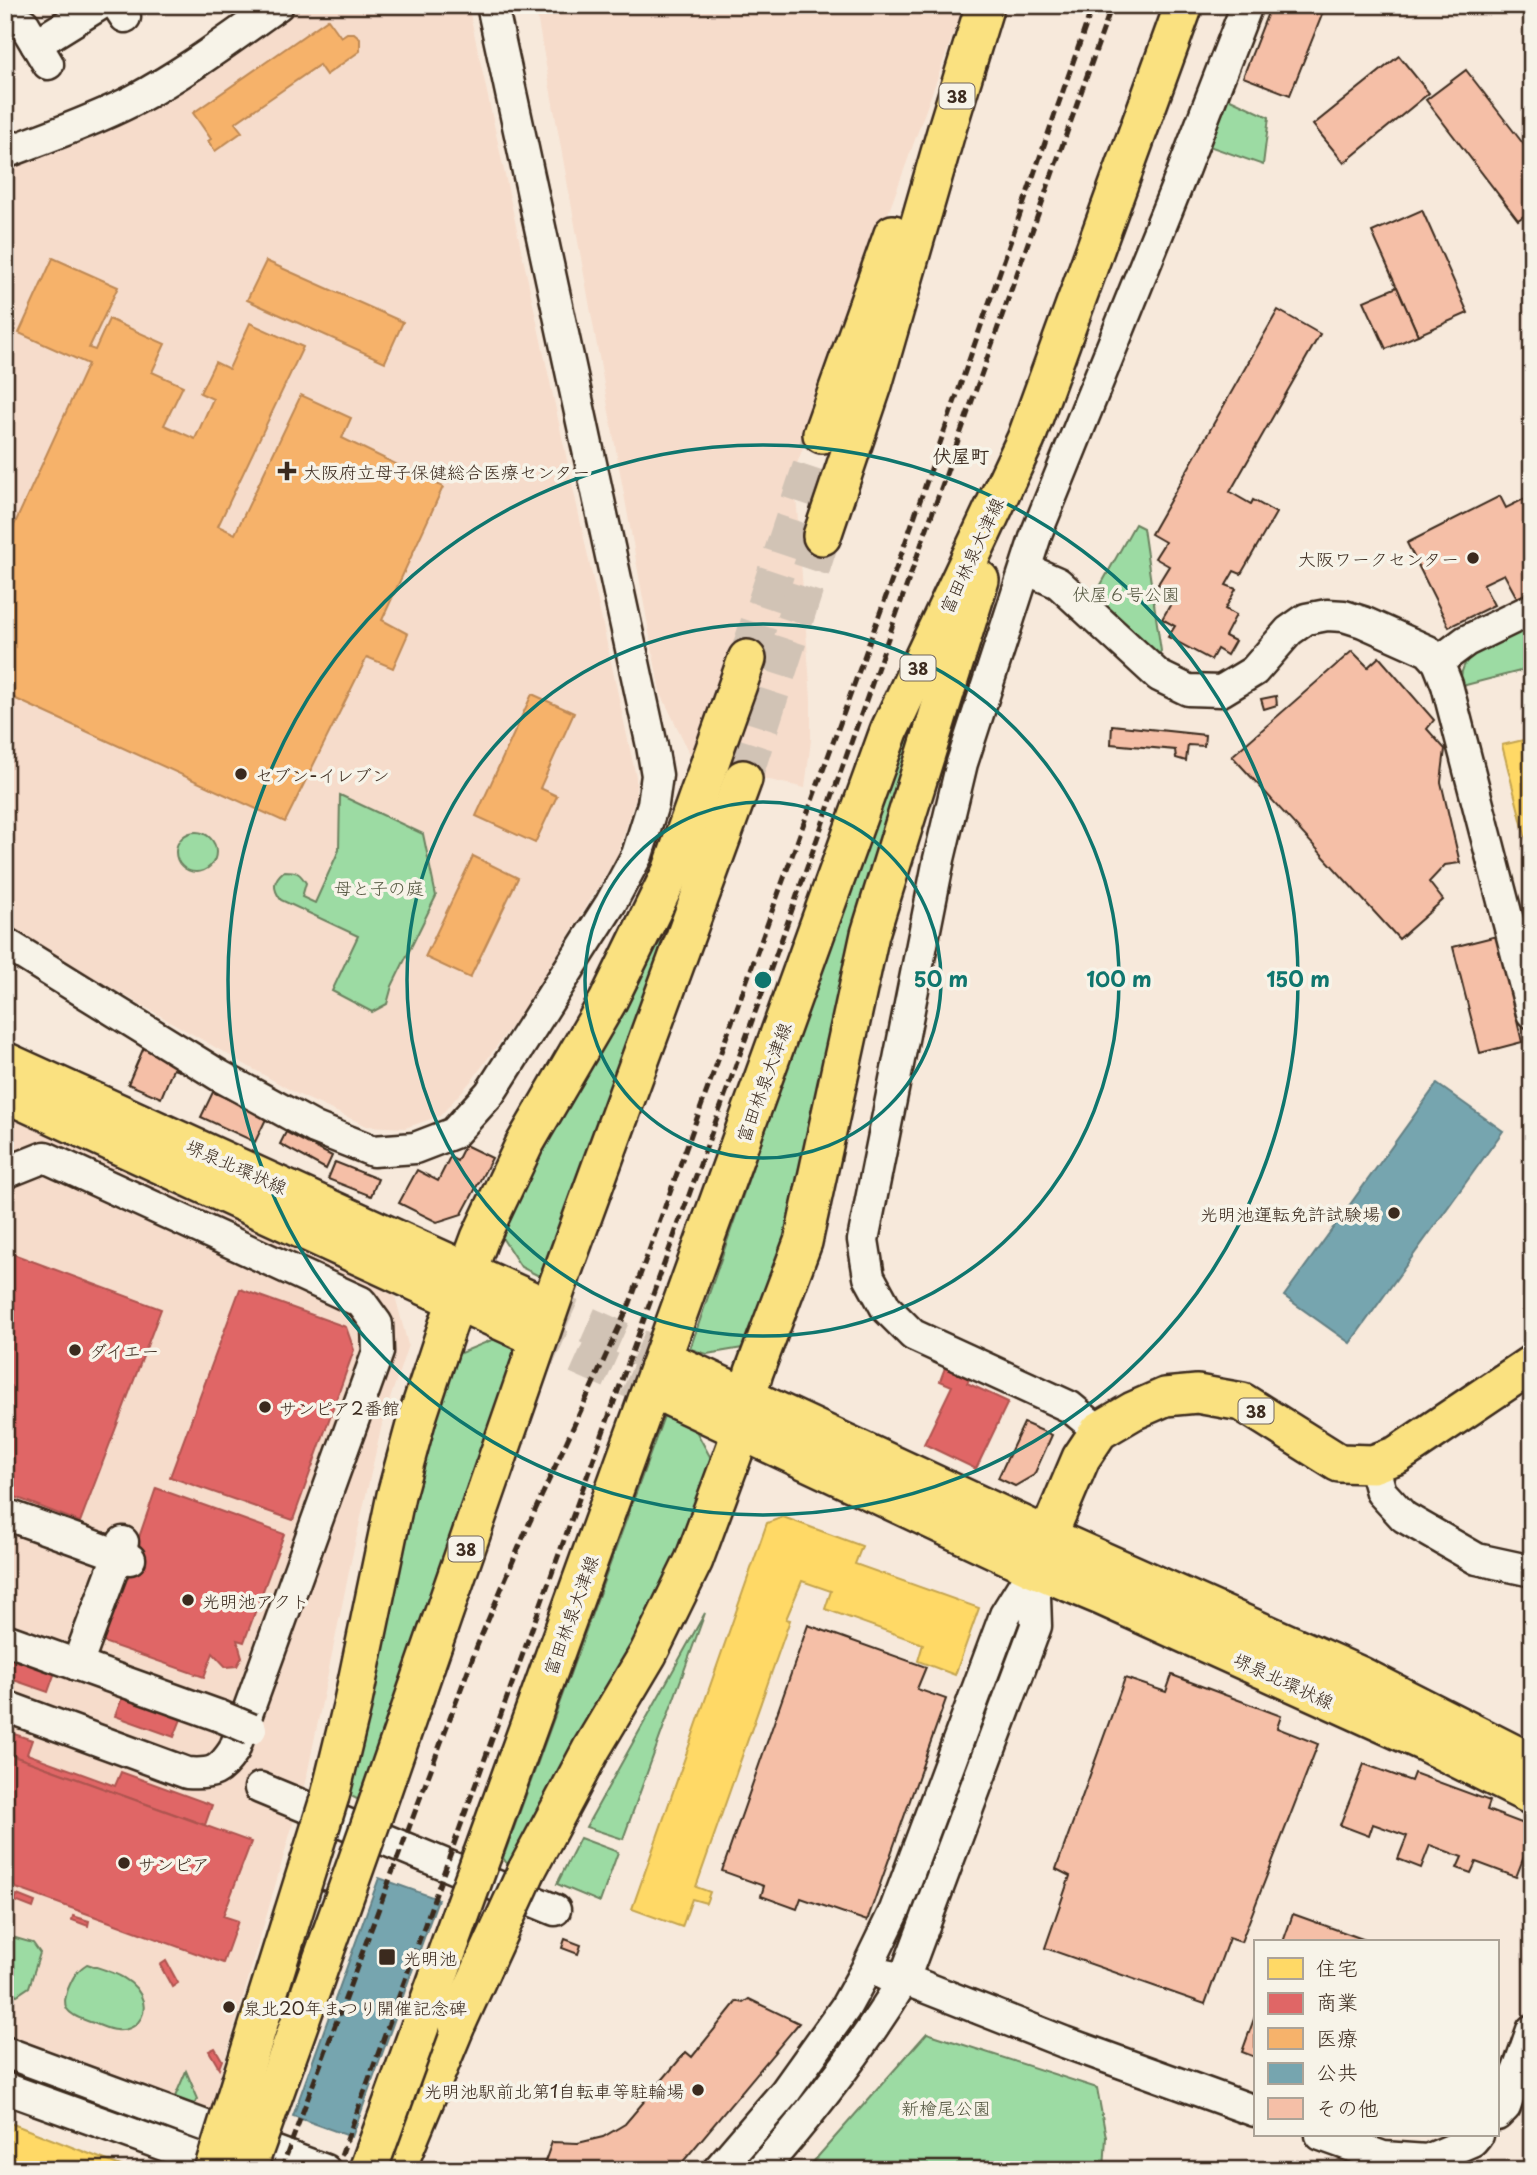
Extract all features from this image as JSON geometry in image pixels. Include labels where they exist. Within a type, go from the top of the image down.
[{"type":"main road","name":"富田林泉大津線","points":[[368,2170],[889,731],[1026,439],[1184,5]]},
{"type":"main road","points":[[822,434],[891,239],[984,7]]},
{"type":"main road","name":"38","points":[[822,536],[873,385],[984,7]]},
{"type":"main road","points":[[396,2170],[457,2022],[527,1870],[592,1748],[648,1654],[694,1560],[803,1242],[870,934],[1026,439]]},
{"type":"main road","points":[[214,2170],[330,1796],[352,1706],[396,1495],[417,1418],[480,1238],[524,1145],[608,1001],[662,893],[747,659]]},
{"type":"main road","name":"38","points":[[247,2170],[558,1284],[743,779]]},
{"type":"main road","name":"堺泉北環状線","points":[[5,1061],[463,1287]]},
{"type":"main road","name":"堺泉北環状線","points":[[5,1093],[463,1287]]},
{"type":"main road","points":[[463,1287],[532,1318]]},
{"type":"main road","name":"38","points":[[1041,1552],[1081,1458],[1099,1431],[1133,1411],[1165,1397],[1197,1394],[1241,1402],[1339,1463],[1373,1464],[1397,1455],[1532,1363]]},
{"type":"main road","points":[[677,1383],[1041,1552]]},
{"type":"main road","name":"堺泉北環状線","points":[[1041,1552],[1361,1676],[1532,1763]]},
{"type":"main road","name":"堺泉北環状線","points":[[1041,1552],[1101,1596],[1424,1742],[1532,1796]]},
{"type":"street","points":[[5,153],[96,118],[135,99],[182,72],[278,5]]},
{"type":"street","points":[[5,943],[220,1076],[315,1128],[373,1151],[415,1149],[454,1133],[490,1093],[611,903],[636,855],[653,804],[656,775],[652,746],[492,5]]},
{"type":"street","points":[[1099,1431],[1070,1407],[913,1335],[886,1308],[869,1277],[863,1240],[939,859],[962,763],[1037,532],[1247,5]]},
{"type":"street","points":[[36,44],[114,9]]},
{"type":"street","points":[[1026,569],[1058,583],[1159,676],[1188,690],[1221,691],[1254,671],[1289,631],[1306,619],[1327,615],[1345,616],[1363,622],[1427,651],[1438,662],[1447,685],[1532,1013]]},
{"type":"street","points":[[1438,662],[1466,642],[1532,609]]},
{"type":"street","points":[[5,1173],[45,1157],[361,1302],[377,1324],[378,1352],[234,1749],[224,1765],[206,1774],[187,1773],[5,1706]]},
{"type":"street","points":[[1373,1464],[1381,1492],[1404,1517],[1477,1559],[1532,1571]]},
{"type":"street","points":[[5,1514],[124,1552],[76,1665]]},
{"type":"street","points":[[718,2170],[785,2092],[845,2008],[866,1970],[895,1910],[1005,1615],[1041,1552]]},
{"type":"street","points":[[761,2170],[817,2104],[874,2028],[904,1979],[1036,1626],[1041,1552]]},
{"type":"street","points":[[5,1639],[251,1729]]},
{"type":"street","points":[[260,1788],[555,1910]]},
{"type":"street","points":[[256,2102],[319,1906]]},
{"type":"street","points":[[384,2169],[466,1968],[498,1980]]},
{"type":"street","points":[[866,1970],[904,1979],[1064,2042],[1254,2111]]},
{"type":"street","points":[[1498,2114],[1505,2107],[1532,2030]]},
{"type":"street","points":[[5,2052],[325,2170]]},
{"type":"street","points":[[5,2088],[233,2170]]},
{"type":"street","points":[[1324,2136],[1382,2157],[1427,2160],[1472,2141],[1476,2136]]},
{"type":"shaded area","name":"大阪府立母子保健総合医療センター","points":[[304,5],[468,5],[636,777],[636,797],[617,856],[526,1006],[472,1080],[440,1116],[405,1128],[367,1126],[297,1094],[5,927],[5,166],[95,137],[146,113],[188,87]]},
{"type":"shaded area","points":[[535,5],[964,5],[797,464],[796,494],[811,699],[811,740],[805,788],[729,771],[763,665],[728,652],[692,758],[660,692]]},
{"type":"shaded area","points":[[5,1110],[394,1292],[408,1345],[383,1420],[307,1775],[209,2115],[5,2037]]},
{"type":"green space","points":[[1226,97],[1269,117],[1263,165],[1206,145]]},
{"type":"green space","name":"伏屋６号公園","points":[[1135,524],[1143,528],[1161,651],[1156,659],[1098,603],[1098,590]]},
{"type":"green space","points":[[1532,622],[1532,668],[1462,686],[1461,674],[1474,654],[1496,639]]},
{"type":"green space","points":[[943,684],[791,1253],[754,1346],[707,1354],[690,1349],[887,777],[922,685]]},
{"type":"green space","name":"母と子の庭","points":[[340,795],[423,834],[436,896],[392,986],[387,1004],[372,1012],[332,991],[358,936],[281,900],[275,888],[276,881],[284,871],[295,872],[306,883],[302,897],[315,903],[339,850]]},
{"type":"green space","points":[[196,832],[204,833],[210,838],[215,844],[215,860],[210,866],[204,871],[196,872],[188,871],[182,866],[177,860],[176,852],[177,844],[182,838],[188,833]]},
{"type":"green space","points":[[670,929],[547,1280],[521,1267],[499,1233],[572,1088],[631,998],[649,957]]},
{"type":"green space","points":[[494,1339],[519,1351],[361,1801],[349,1795],[373,1700],[401,1550],[429,1431],[453,1356]]},
{"type":"green space","points":[[664,1416],[695,1429],[713,1462],[678,1555],[634,1647],[516,1865],[508,1865],[503,1858]]},
{"type":"green space","points":[[705,1613],[623,1839],[586,1827]]},
{"type":"green space","points":[[580,1838],[618,1852],[600,1902],[557,1884]]},
{"type":"green space","points":[[12,1937],[33,1943],[40,1953],[29,1987],[17,1995],[5,1990],[5,1941]]},
{"type":"green space","points":[[87,1964],[120,1976],[134,1986],[144,2007],[138,2023],[128,2029],[110,2029],[78,2017],[67,2009],[65,1999],[73,1978]]},
{"type":"green space","name":"新檜尾公園","points":[[927,2033],[1097,2088],[1106,2137],[1104,2170],[806,2170]]},
{"type":"green space","points":[[186,2071],[198,2099],[194,2104],[174,2099]]},
{"type":"building: 住宅","points":[[1532,738],[1532,863],[1502,745]]},
{"type":"building: 住宅","points":[[783,1517],[862,1546],[855,1564],[979,1608],[955,1675],[918,1661],[923,1644],[825,1609],[831,1591],[802,1581],[786,1619],[790,1620],[696,1887],[710,1892],[706,1903],[692,1899],[682,1927],[632,1909],[767,1523]]},
{"type":"building: 住宅","points":[[5,2121],[131,2170],[5,2170]]},
{"type":"building: 商業","name":"ダイエー","points":[[5,1251],[161,1309],[80,1522],[5,1493]]},
{"type":"building: 商業","name":"サンピア2番館","points":[[240,1289],[346,1327],[354,1350],[293,1520],[170,1477]]},
{"type":"building: 商業","points":[[946,1365],[971,1376],[967,1383],[1008,1402],[976,1469],[924,1444],[952,1386],[940,1381]]},
{"type":"building: 商業","name":"光明池アクト","points":[[156,1488],[284,1534],[244,1642],[237,1640],[242,1657],[237,1666],[226,1667],[213,1653],[204,1677],[103,1642]]},
{"type":"building: 商業","points":[[5,1655],[55,1672],[48,1692],[5,1677]]},
{"type":"building: 商業","points":[[122,1698],[181,1719],[174,1737],[115,1716]]},
{"type":"building: 商業","points":[[5,1731],[32,1740],[27,1754],[115,1786],[121,1772],[212,1805],[205,1825],[5,1753]]},
{"type":"building: 商業","name":"サンピア","points":[[5,1753],[251,1842],[223,1916],[238,1921],[223,1963],[5,1884]]},
{"type":"building: 商業","points":[[17,1895],[35,1902],[33,1908],[15,1901]]},
{"type":"building: 商業","points":[[73,1916],[89,1921],[88,1926],[72,1920]]},
{"type":"building: 商業","points":[[166,1961],[178,1983],[172,1987],[160,1965]]},
{"type":"building: 商業","points":[[215,2048],[222,2060],[219,2068],[209,2051]]},
{"type":"building: 医療","points":[[328,19],[341,37],[354,33],[360,38],[360,51],[326,75],[319,65],[235,123],[242,132],[215,151],[208,141],[211,139],[193,113]]},
{"type":"building: 医療","points":[[53,258],[118,287],[89,348],[95,350],[109,319],[165,344],[152,372],[183,386],[164,425],[195,439],[213,399],[200,393],[215,362],[229,369],[250,323],[303,347],[218,526],[235,534],[301,395],[351,418],[342,438],[443,487],[382,620],[408,634],[393,668],[367,657],[285,822],[5,694],[5,545],[88,364],[19,333]]},
{"type":"building: 医療","points":[[266,261],[403,322],[385,362],[247,300]]},
{"type":"building: 医療","points":[[532,694],[574,713],[540,788],[557,796],[535,843],[476,816]]},
{"type":"building: 医療","points":[[473,856],[518,878],[470,978],[425,957]]},
{"type":"building: 公共","name":"光明池運転免許試験場","points":[[1437,1084],[1503,1131],[1350,1343],[1284,1296]]},
{"type":"building: 公共","points":[[379,1878],[438,1899],[352,2137],[293,2116]]},
{"type":"building: その他","points":[[1271,5],[1326,5],[1290,95],[1243,77]]},
{"type":"building: その他","points":[[1399,56],[1429,93],[1344,163],[1313,125]]},
{"type":"building: その他","points":[[1466,70],[1532,155],[1532,210],[1518,220],[1426,100]]},
{"type":"building: その他","points":[[1422,210],[1468,313],[1418,335],[1372,232]]},
{"type":"building: その他","points":[[1397,287],[1418,335],[1386,349],[1364,301]]},
{"type":"building: その他","points":[[1278,310],[1320,334],[1230,492],[1251,504],[1253,500],[1276,513],[1241,574],[1234,571],[1226,585],[1236,589],[1225,609],[1236,615],[1225,636],[1235,641],[1227,655],[1217,649],[1211,660],[1168,637],[1175,626],[1162,619],[1176,595],[1158,584],[1169,566],[1155,558],[1165,542],[1151,534]]},
{"type":"building: その他","name":"大阪ワークセンター","points":[[1532,495],[1532,591],[1517,598],[1504,574],[1483,584],[1494,605],[1449,627],[1407,543],[1500,496],[1506,508]]},
{"type":"building: その他","points":[[1352,651],[1368,667],[1379,657],[1434,720],[1427,729],[1445,749],[1441,782],[1460,863],[1445,865],[1429,882],[1443,900],[1399,939],[1232,756]]},
{"type":"building: その他","points":[[1276,696],[1277,705],[1264,709],[1261,699]]},
{"type":"building: その他","points":[[1112,725],[1205,735],[1204,746],[1188,745],[1186,761],[1176,758],[1175,750],[1111,744]]},
{"type":"building: その他","points":[[1497,936],[1522,1042],[1480,1053],[1453,947]]},
{"type":"building: その他","points":[[144,1047],[183,1063],[179,1071],[173,1069],[161,1098],[128,1084]]},
{"type":"building: その他","points":[[213,1092],[267,1117],[255,1142],[201,1117]]},
{"type":"building: その他","points":[[286,1132],[332,1156],[326,1169],[280,1144]]},
{"type":"building: その他","points":[[465,1145],[492,1158],[462,1214],[437,1222],[399,1203],[417,1170],[438,1181],[450,1157],[457,1161]]},
{"type":"building: その他","points":[[335,1162],[378,1179],[371,1196],[328,1179]]},
{"type":"building: その他","points":[[1024,1423],[1052,1435],[1034,1475],[1015,1486],[998,1478]]},
{"type":"building: その他","points":[[808,1625],[926,1667],[917,1689],[946,1699],[867,1921],[801,1898],[797,1909],[761,1896],[764,1886],[722,1871]]},
{"type":"building: その他","points":[[1172,1675],[1281,1716],[1277,1728],[1318,1744],[1241,1942],[1229,1938],[1205,2004],[1045,1948],[1070,1876],[1056,1869],[1125,1678],[1166,1692]]},
{"type":"building: その他","points":[[1364,1764],[1411,1781],[1414,1773],[1490,1801],[1487,1810],[1532,1827],[1532,1836],[1516,1877],[1476,1862],[1471,1873],[1457,1868],[1462,1857],[1430,1845],[1421,1868],[1398,1859],[1407,1836],[1373,1824],[1369,1836],[1340,1825]]},
{"type":"building: その他","points":[[1293,1914],[1365,1940],[1284,1940]]},
{"type":"building: その他","points":[[565,1939],[581,1945],[578,1954],[562,1948]]},
{"type":"building: その他","name":"光明池駅前北第1自転車等駐輪場","points":[[749,1999],[799,2023],[676,2170],[542,2170],[552,2142],[578,2143],[603,2137],[625,2124],[686,2052],[692,2057],[737,2001],[743,2003]]},
{"type":"building: その他","points":[[1254,2019],[1254,2057],[1242,2052]]},
{"type":"tunnel","points":[[747,659],[822,434]]},
{"type":"tunnel","points":[[743,779],[822,536]]},
{"type":"tunnel","points":[[537,1303],[682,1367]]},
{"type":"tunnel","points":[[527,1333],[672,1398]]},
{"type":"railway","points":[[281,2170],[477,1646],[527,1528],[630,1303],[901,555],[1093,5]]},
{"type":"railway","points":[[336,2170],[782,938],[1112,5]]},
{"type":"place","name":"大阪府立母子保健総合医療センター","points":[[287,471]]},
{"type":"place","name":"大阪ワークセンター","points":[[1473,558]]},
{"type":"place","name":"セブン-イレブン","points":[[241,774]]},
{"type":"place","name":"光明池運転免許試験場","points":[[1394,1213]]},
{"type":"place","name":"ダイエー","points":[[75,1350]]},
{"type":"place","name":"サンピア2番館","points":[[265,1407]]},
{"type":"place","name":"光明池アクト","points":[[188,1600]]},
{"type":"place","name":"サンピア","points":[[124,1863]]},
{"type":"place","name":"光明池","points":[[387,1957]]},
{"type":"place","name":"泉北20年まつり開催記念碑","points":[[229,2007]]},
{"type":"place","name":"光明池駅前北第1自転車等駐輪場","points":[[698,2090]]},
{"type":"district","name":"伏屋町","points":[[961,455]]}]
